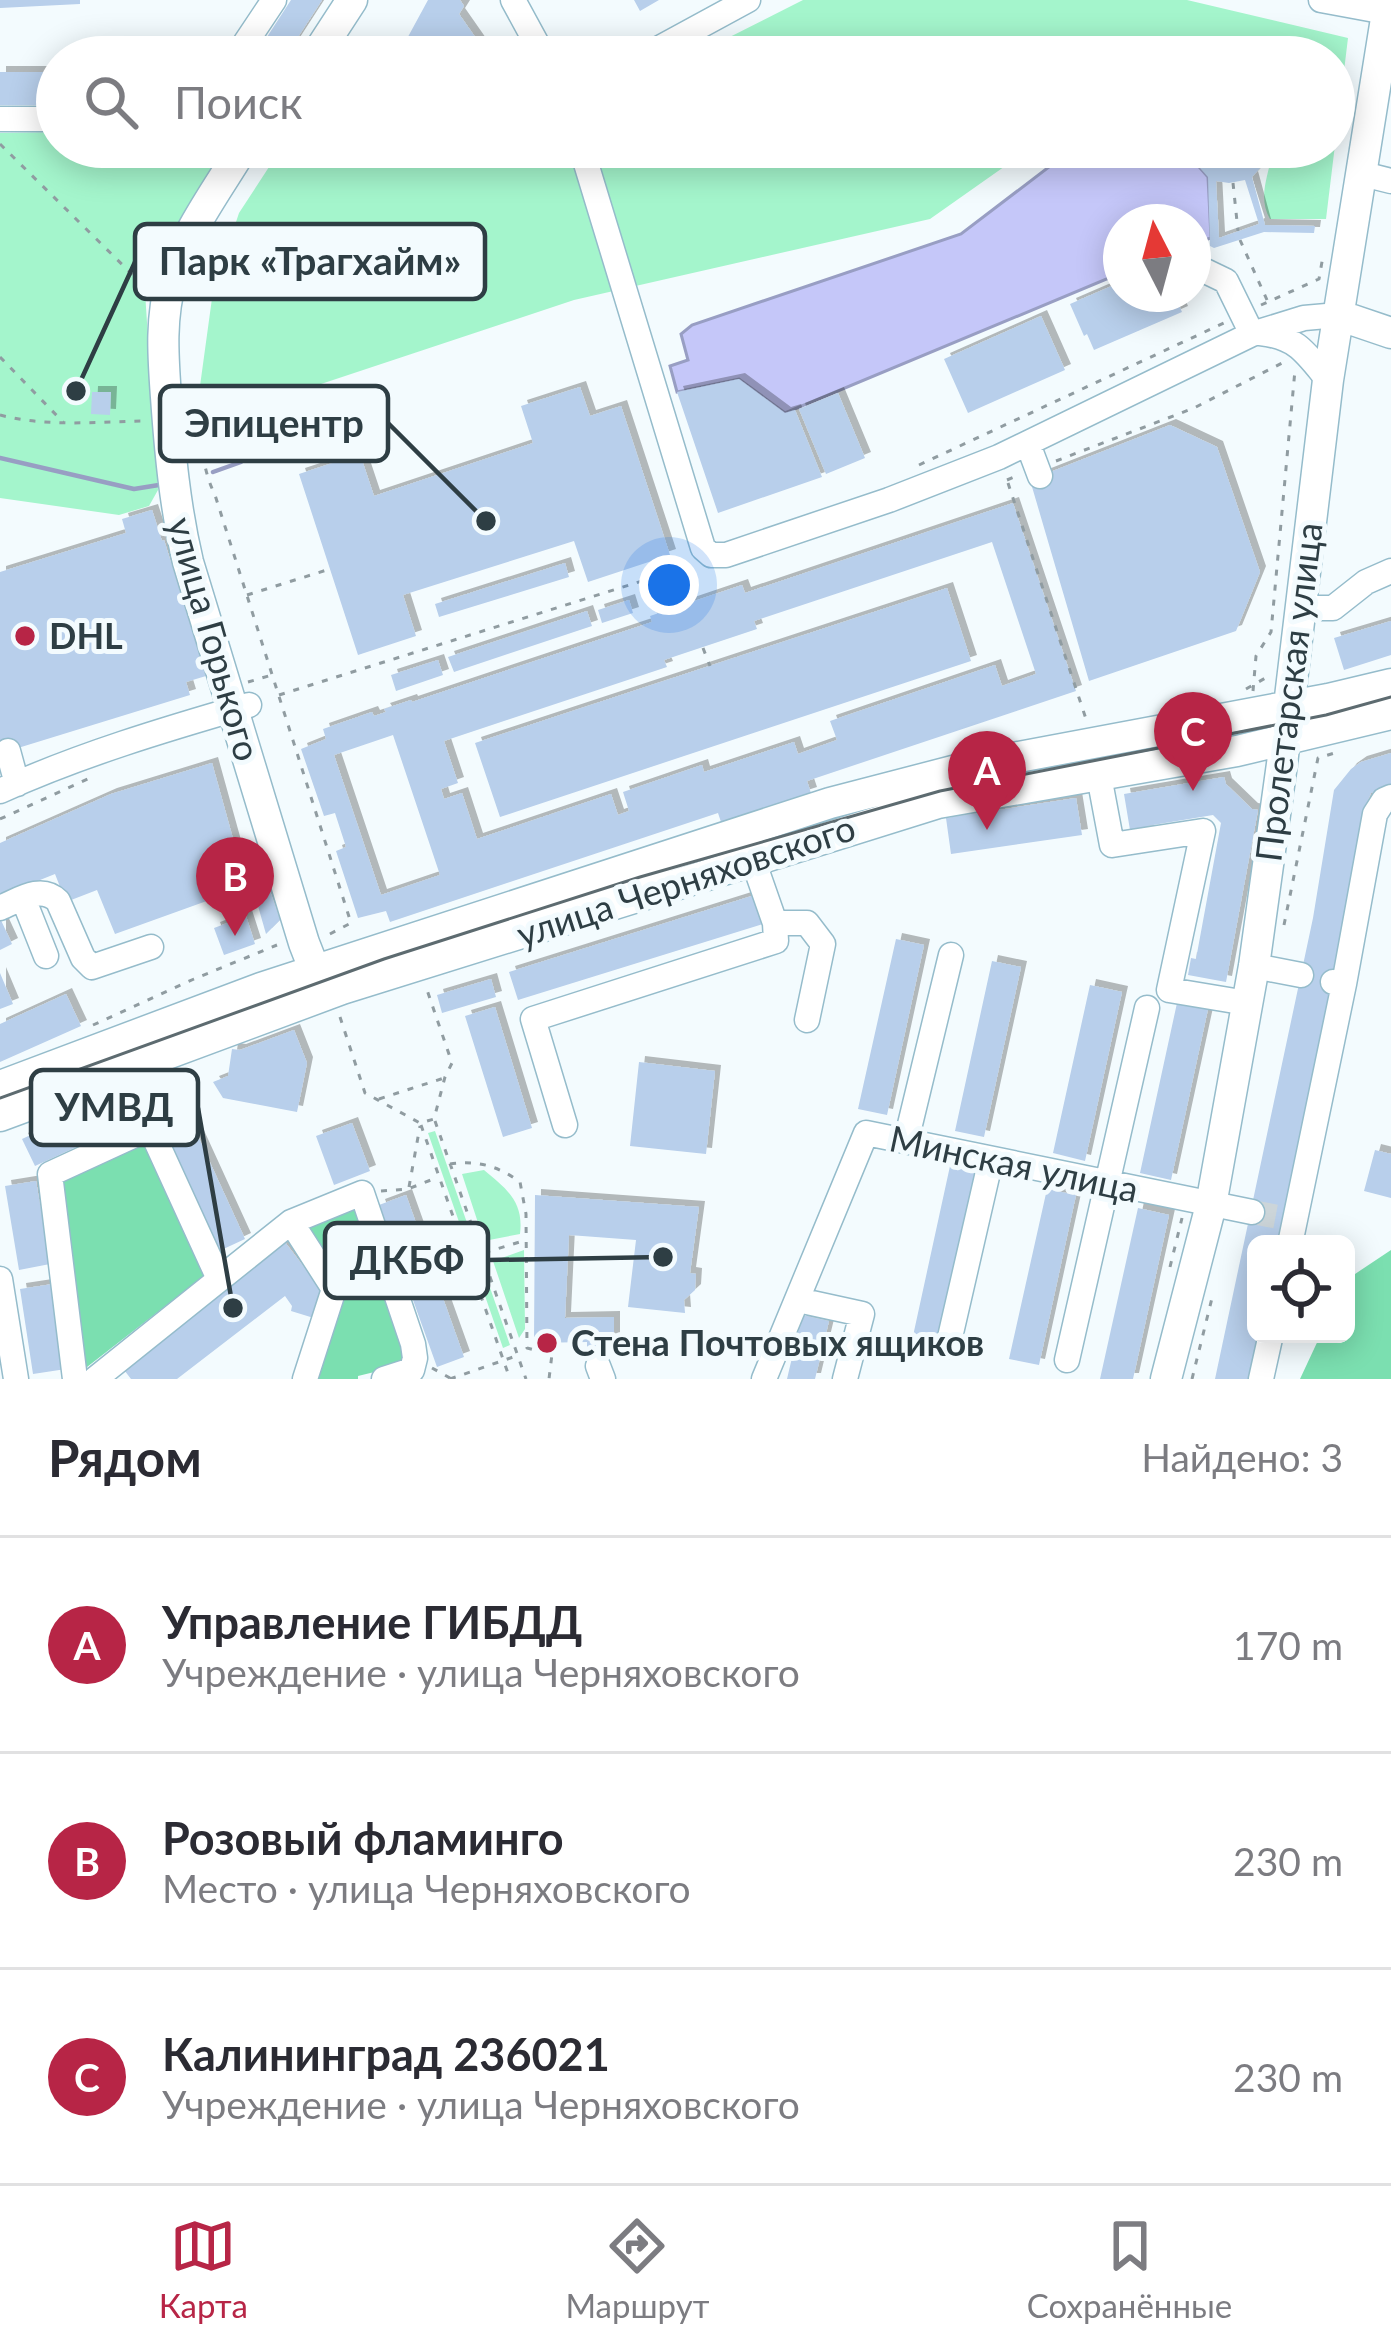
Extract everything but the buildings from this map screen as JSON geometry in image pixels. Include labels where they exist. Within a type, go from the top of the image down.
[{"type":"main road","points":[[314,36],[337,0]]},
{"type":"main road","points":[[329,36],[352,0]]},
{"type":"main road","name":"Пролетарская улица","points":[[1166,1379],[1211,1205],[1254,966],[1328,380],[1345,314],[1359,173],[1388,6]]},
{"type":"main road","name":"улица Горького","points":[[230,168],[178,261],[162,339],[177,516],[188,562],[253,703]]},
{"type":"main road","name":"улица Горького","points":[[245,168],[191,267],[181,319],[182,413],[195,517],[253,703],[330,986]]},
{"type":"main road","points":[[1345,314],[1391,333]]},
{"type":"main road","name":"улица Черняховского","points":[[0,1116],[330,986],[848,798],[1090,732],[1288,707],[1391,685]]},
{"type":"main road","name":"улица Черняховского","points":[[0,1086],[193,1012],[330,986],[938,803],[1284,741],[1391,714]]},
{"type":"main road","points":[[1090,732],[1099,776]]},
{"type":"street","points":[[250,36],[274,0]]},
{"type":"street","points":[[513,0],[533,36]]},
{"type":"street","points":[[682,36],[748,0]]},
{"type":"street","points":[[1321,0],[1388,6]]},
{"type":"street","points":[[0,119],[36,119]]},
{"type":"street","points":[[587,168],[695,523],[703,548],[711,555],[726,555],[889,500],[999,457],[1248,324],[1345,314]]},
{"type":"street","points":[[1359,173],[1391,181]]},
{"type":"street","points":[[1211,274],[1226,281],[1248,324],[1298,344],[1328,380]]},
{"type":"street","points":[[1028,444],[1038,472]]},
{"type":"street","points":[[1300,608],[1333,608],[1366,582],[1391,571]]},
{"type":"street","points":[[12,750],[16,784],[253,703]]},
{"type":"street","points":[[1099,776],[1112,844],[1203,831],[1169,990],[1247,1004]]},
{"type":"street","points":[[1297,1227],[1338,983],[1375,814],[1391,797]]},
{"type":"street","points":[[565,1125],[532,1019],[776,941],[775,923],[753,860]]},
{"type":"street","points":[[46,956],[11,903],[38,892],[58,901],[83,958],[92,967],[151,946]]},
{"type":"street","points":[[775,923],[807,923],[823,944],[807,1020]]},
{"type":"street","points":[[906,1142],[951,955]]},
{"type":"street","points":[[1254,966],[1301,975]]},
{"type":"street","points":[[1066,1360],[1147,1008]]},
{"type":"street","points":[[75,1379],[50,1174],[150,1128],[219,1279]]},
{"type":"street","name":"Минская улица","points":[[764,1379],[866,1133],[1252,1212]]},
{"type":"street","points":[[947,1346],[991,1159]]},
{"type":"street","points":[[95,1379],[290,1222],[362,1193],[415,1358],[412,1370],[385,1379]]},
{"type":"street","points":[[290,1222],[334,1289],[305,1379]]},
{"type":"street","points":[[0,1281],[16,1379]]},
{"type":"street","points":[[798,1300],[862,1314],[844,1379]]},
{"type":"street","points":[[1261,1379],[1269,1343]]},
{"type":"path","points":[[0,144],[152,293]]},
{"type":"path","points":[[1233,183],[1238,231]]},
{"type":"path","points":[[1240,240],[1268,302]]},
{"type":"path","points":[[920,465],[991,430],[1248,324],[1268,302],[1319,279]]},
{"type":"path","points":[[1090,732],[1006,480],[1038,472],[1194,408],[1296,356],[1271,632],[1256,656],[1253,686]]},
{"type":"path","points":[[0,357],[64,423]]},
{"type":"path","points":[[204,409],[206,478],[246,596],[253,703],[351,923]]},
{"type":"path","points":[[0,415],[64,423],[157,420]]},
{"type":"path","points":[[991,430],[999,457]]},
{"type":"path","points":[[253,703],[674,572],[707,566],[711,555]]},
{"type":"path","points":[[246,596],[330,569]]},
{"type":"path","points":[[674,572],[682,591]]},
{"type":"path","points":[[703,648],[710,666]]},
{"type":"path","points":[[0,819],[96,775]]},
{"type":"path","points":[[82,1030],[284,943]]},
{"type":"path","points":[[424,982],[452,1063],[434,1119],[526,1379]]},
{"type":"path","points":[[330,986],[365,1093],[420,1123],[510,1379]]},
{"type":"path","points":[[377,1100],[445,1078]]},
{"type":"path","points":[[420,1123],[434,1119]]},
{"type":"path","points":[[408,1189],[420,1123]]},
{"type":"path","points":[[450,1164],[496,1166],[520,1181],[526,1214],[526,1348],[552,1354],[549,1379]]},
{"type":"path","points":[[362,1193],[408,1189],[439,1177]]},
{"type":"path","points":[[468,1258],[526,1240]]},
{"type":"path","points":[[449,1379],[518,1356]]},
{"type":"green space","points":[[803,0],[1187,0],[1340,36],[732,36]]},
{"type":"green space","points":[[36,132],[36,168],[211,168],[145,292],[158,490],[149,506],[119,515],[0,498],[0,133]]},
{"type":"green space","points":[[268,168],[1002,168],[930,219],[574,300],[243,410],[200,386],[213,291],[239,213]]},
{"type":"green space","points":[[1269,168],[1332,168],[1326,219],[1270,219],[1264,194]]},
{"type":"green space","points":[[435,1131],[473,1240],[466,1242],[428,1133]]},
{"type":"green space","points":[[145,1136],[204,1276],[78,1374],[58,1179]]},
{"type":"green space","points":[[484,1170],[516,1205],[520,1234],[484,1241],[462,1174]]},
{"type":"green space","points":[[357,1201],[404,1341],[403,1365],[358,1379],[309,1379],[342,1285],[306,1225]]},
{"type":"green space","points":[[524,1250],[525,1329],[519,1338],[493,1261]]},
{"type":"green space","points":[[1391,1250],[1391,1379],[1300,1379],[1317,1343],[1355,1343],[1355,1274]]},
{"type":"green space","points":[[481,1262],[510,1345],[503,1348],[474,1264]]},
{"type":"water","points":[[1047,168],[1200,168],[1208,177],[1209,204],[1103,204],[1103,280],[785,413],[739,379],[677,392],[670,366],[688,360],[681,334],[692,325],[961,234]]},
{"type":"waterway","points":[[0,458],[134,489],[165,484]]},
{"type":"waterway","points":[[213,472],[241,462]]},
{"type":"tunnel","points":[[1252,1212],[1284,1218]]},
{"type":"tram line","points":[[0,1098],[384,959],[640,877],[940,791],[1326,715],[1391,697]]},
{"type":"place","name":"Парк «Трагхайм»","points":[[76,391]]},
{"type":"place","name":"Эпицентр","points":[[486,521]]},
{"type":"place","name":"DHL","points":[[25,636]]},
{"type":"place","name":"Калининград 236021","points":[[1193,791]]},
{"type":"place","name":"Управление ГИБДД","points":[[987,830]]},
{"type":"place","name":"Розовый фламинго","points":[[235,936]]},
{"type":"place","name":"ДКБФ","points":[[663,1257]]},
{"type":"place","name":"УМВД","points":[[233,1308]]},
{"type":"place","name":"Стена Почтовых ящиков","points":[[547,1343]]}]
